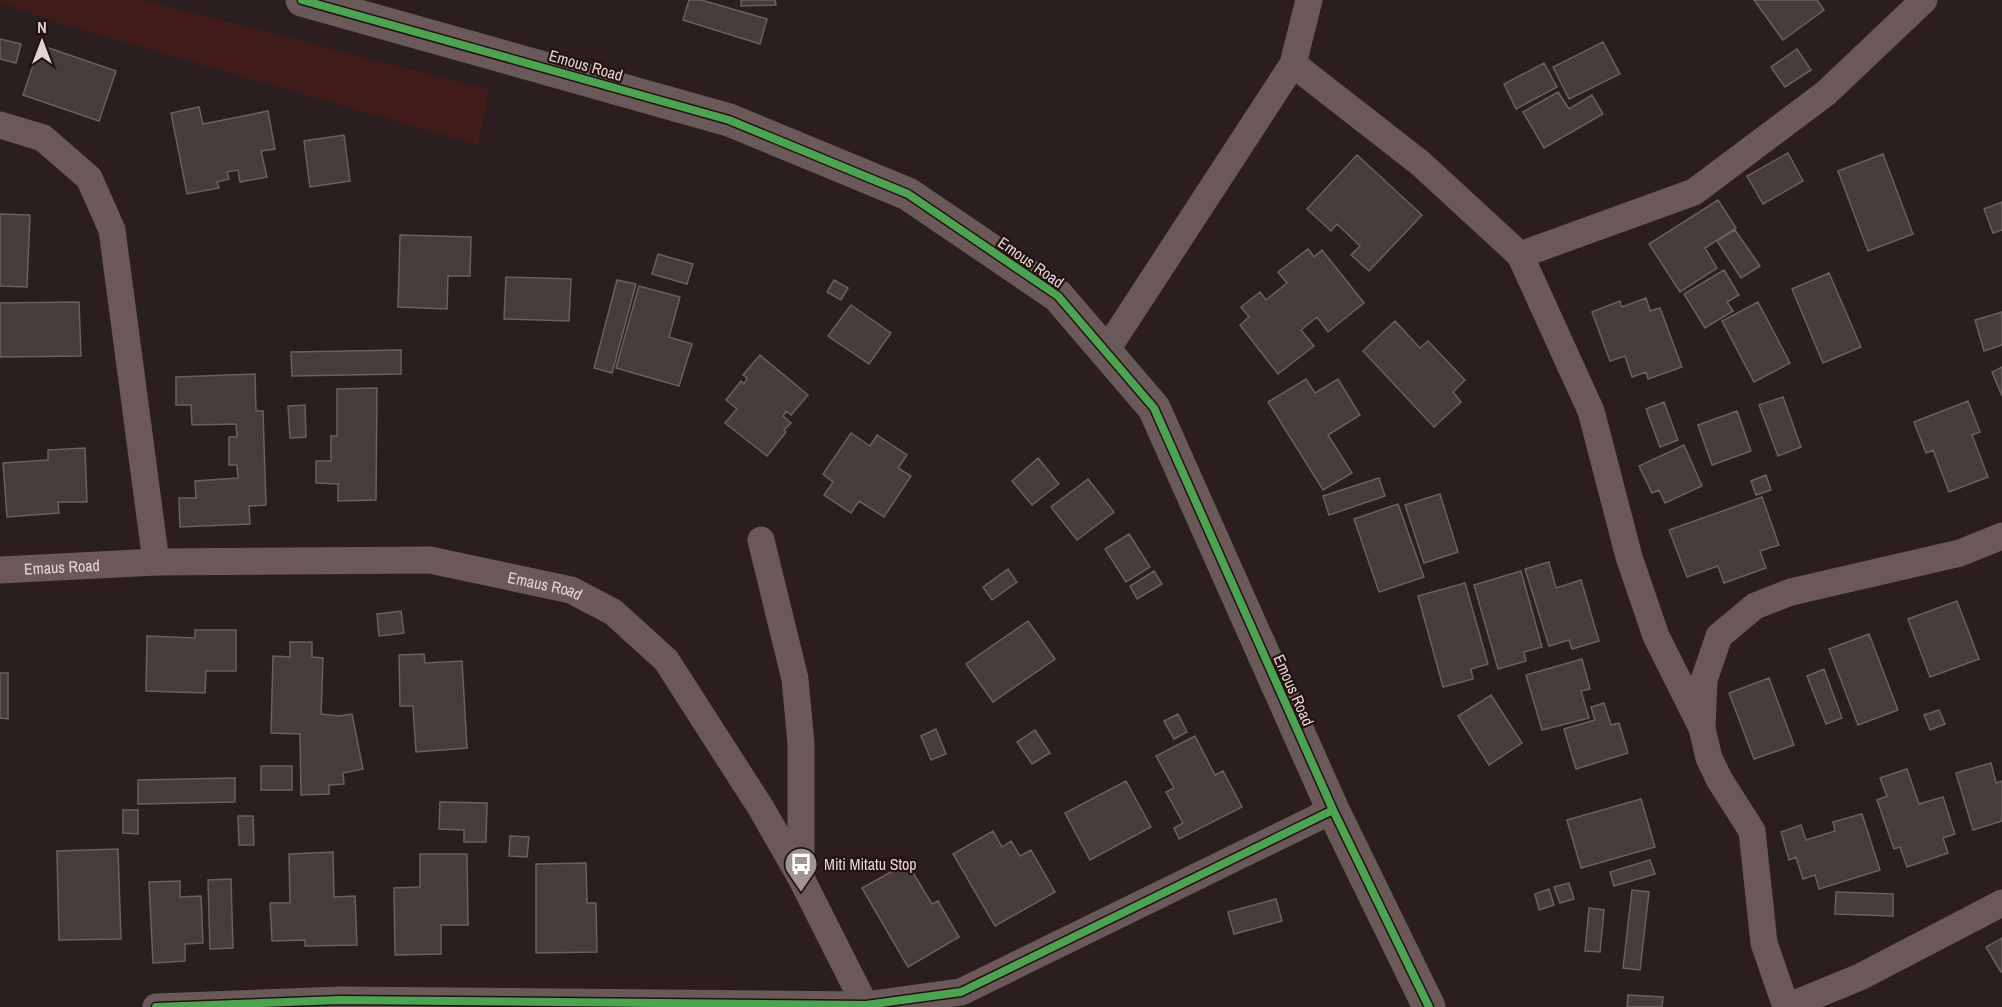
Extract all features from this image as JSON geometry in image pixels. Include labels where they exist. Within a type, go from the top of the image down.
[{"type":"street","name":"Emous Road","points":[[302,0],[729,120],[908,194],[1058,296],[1154,408],[1333,810],[1429,1007]]},
{"type":"street","points":[[1106,351],[1293,64],[1309,0]]},
{"type":"street","points":[[1520,255],[1694,192],[1826,93],[1924,0]]},
{"type":"street","points":[[1293,64],[1420,164],[1520,255],[1591,411],[1629,557],[1656,636],[1702,728],[1709,758],[1719,779],[1752,831],[1764,943],[1787,1007],[1860,977],[2002,903]]},
{"type":"street","points":[[0,125],[43,138],[89,178],[112,230],[156,562]]},
{"type":"street","points":[[1702,728],[1704,680],[1719,636],[1755,606],[1791,592],[1959,553],[2002,536]]},
{"type":"street","points":[[761,540],[795,679],[801,744],[801,878]]},
{"type":"street","name":"Emaus Road","points":[[0,570],[156,562],[430,560],[571,590],[613,612],[666,660],[761,808],[801,878],[866,1006]]},
{"type":"street","points":[[156,1007],[340,1000],[866,1006],[961,992],[1333,810]]},
{"type":"shaded area","points":[[0,0],[144,0],[489,90],[478,145],[62,24],[0,3]]},
{"type":"building","points":[[689,0],[701,0],[767,19],[760,44],[683,20]]},
{"type":"building","points":[[741,0],[775,0],[776,5],[741,6]]},
{"type":"building","points":[[1754,0],[1817,0],[1824,10],[1783,40]]},
{"type":"building","points":[[0,39],[21,44],[16,63],[0,59]]},
{"type":"building","points":[[1603,42],[1620,74],[1569,99],[1553,67]]},
{"type":"building","points":[[40,45],[116,71],[99,121],[23,95]]},
{"type":"building","points":[[1797,49],[1811,70],[1785,87],[1771,67]]},
{"type":"building","points":[[1544,63],[1557,87],[1516,109],[1504,84]]},
{"type":"building","points":[[1558,92],[1569,109],[1592,95],[1603,114],[1544,148],[1523,112]]},
{"type":"building","points":[[199,107],[203,124],[268,111],[275,149],[261,151],[267,177],[240,182],[238,170],[227,172],[229,179],[217,182],[219,188],[187,194],[171,113]]},
{"type":"building","points":[[344,135],[350,181],[310,187],[304,141]]},
{"type":"building","points":[[1788,153],[1803,181],[1763,204],[1747,176]]},
{"type":"building","points":[[1883,154],[1913,234],[1868,251],[1838,171]]},
{"type":"building","points":[[1357,155],[1422,215],[1369,271],[1351,255],[1360,246],[1337,224],[1331,231],[1307,209]]},
{"type":"building","points":[[1718,200],[1736,228],[1705,248],[1717,268],[1680,292],[1649,244]]},
{"type":"building","points":[[2002,202],[2002,230],[1993,233],[1984,209]]},
{"type":"building","points":[[0,214],[30,215],[27,287],[0,286]]},
{"type":"building","points":[[1735,230],[1760,266],[1741,278],[1717,241]]},
{"type":"building","points":[[400,235],[471,237],[470,276],[448,276],[447,309],[398,307]]},
{"type":"building","points":[[1308,249],[1314,257],[1322,250],[1364,303],[1328,332],[1317,317],[1301,330],[1314,346],[1278,374],[1240,325],[1249,317],[1241,307],[1260,292],[1266,300],[1287,283],[1278,272]]},
{"type":"building","points":[[658,254],[693,264],[687,284],[652,274]]},
{"type":"building","points":[[1724,270],[1739,295],[1727,302],[1733,311],[1705,328],[1684,294]]},
{"type":"building","points":[[1829,273],[1861,347],[1823,363],[1792,289]]},
{"type":"building","points":[[506,277],[571,279],[569,321],[504,319]]},
{"type":"building","points":[[617,280],[636,284],[612,373],[594,368]]},
{"type":"building","points":[[834,280],[848,288],[841,300],[827,292]]},
{"type":"building","points":[[639,286],[680,297],[669,337],[692,344],[679,386],[616,368]]},
{"type":"building","points":[[1646,298],[1650,311],[1660,308],[1682,367],[1648,379],[1646,372],[1632,377],[1625,356],[1610,361],[1592,312],[1620,301],[1622,307]]},
{"type":"building","points":[[79,302],[81,356],[0,357],[0,303]]},
{"type":"building","points":[[1758,302],[1790,363],[1754,382],[1722,321]]},
{"type":"building","points":[[851,305],[891,333],[869,364],[828,336]]},
{"type":"building","points":[[2002,312],[2002,345],[1984,351],[1975,320]]},
{"type":"building","points":[[1395,321],[1420,348],[1428,341],[1465,380],[1453,392],[1461,402],[1434,427],[1363,351]]},
{"type":"building","points":[[401,350],[401,374],[292,376],[291,352]]},
{"type":"building","points":[[760,355],[808,395],[791,415],[786,411],[783,416],[791,423],[767,456],[725,423],[737,409],[726,400],[741,381],[744,384],[747,378],[743,375]]},
{"type":"building","points":[[2002,367],[2002,396],[1992,372]]},
{"type":"building","points":[[255,374],[256,411],[263,411],[266,505],[249,506],[250,524],[180,527],[179,498],[196,498],[195,481],[238,478],[237,465],[229,465],[229,437],[237,437],[236,424],[192,425],[191,405],[176,405],[176,377]]},
{"type":"building","points":[[1306,379],[1315,393],[1338,379],[1360,415],[1328,435],[1352,473],[1323,490],[1268,402]]},
{"type":"building","points":[[377,388],[376,500],[338,501],[338,484],[316,483],[316,461],[331,461],[331,436],[337,436],[337,389]]},
{"type":"building","points":[[1783,397],[1801,447],[1778,456],[1759,405]]},
{"type":"building","points":[[1968,401],[1980,432],[1972,435],[1988,477],[1949,492],[1933,450],[1926,453],[1914,422]]},
{"type":"building","points":[[1664,402],[1678,440],[1660,447],[1646,409]]},
{"type":"building","points":[[305,405],[306,437],[290,438],[288,406]]},
{"type":"building","points":[[1737,411],[1751,451],[1712,465],[1698,425]]},
{"type":"building","points":[[851,433],[870,446],[877,435],[907,455],[898,468],[911,476],[884,517],[859,501],[851,513],[824,495],[833,482],[823,474]]},
{"type":"building","points":[[1684,445],[1702,486],[1665,503],[1659,490],[1652,493],[1639,466]]},
{"type":"building","points":[[85,448],[87,502],[58,502],[59,513],[7,517],[3,463],[48,460],[48,450]]},
{"type":"building","points":[[1038,458],[1059,484],[1032,505],[1012,481]]},
{"type":"building","points":[[1766,475],[1771,490],[1756,495],[1751,481]]},
{"type":"building","points":[[1379,478],[1385,496],[1329,515],[1323,496]]},
{"type":"building","points":[[1088,479],[1114,512],[1077,540],[1051,507]]},
{"type":"building","points":[[1440,494],[1458,552],[1424,563],[1405,505]]},
{"type":"building","points":[[1762,497],[1779,545],[1760,551],[1766,568],[1724,583],[1718,566],[1687,577],[1669,530]]},
{"type":"building","points":[[1398,504],[1424,577],[1379,592],[1354,519]]},
{"type":"building","points":[[1129,534],[1150,567],[1126,582],[1105,549]]},
{"type":"building","points":[[1549,562],[1556,588],[1581,580],[1599,641],[1572,649],[1569,640],[1549,646],[1525,569]]},
{"type":"building","points":[[1008,569],[1017,582],[992,600],[983,587]]},
{"type":"building","points":[[1154,571],[1162,584],[1137,599],[1130,586]]},
{"type":"building","points":[[1521,571],[1542,647],[1524,652],[1526,661],[1498,669],[1474,585]]},
{"type":"building","points":[[1465,583],[1488,664],[1471,669],[1473,679],[1443,687],[1418,596]]},
{"type":"building","points":[[1957,601],[1979,659],[1930,677],[1908,619]]},
{"type":"building","points":[[401,611],[404,633],[379,636],[377,614]]},
{"type":"building","points":[[1028,621],[1055,659],[993,702],[966,664]]},
{"type":"building","points":[[195,630],[236,630],[236,671],[206,671],[205,693],[146,691],[147,636],[195,638]]},
{"type":"building","points":[[1869,634],[1898,710],[1858,725],[1829,649]]},
{"type":"building","points":[[290,642],[312,642],[312,657],[323,658],[321,714],[339,716],[352,714],[363,769],[343,773],[344,784],[329,785],[329,794],[301,795],[300,734],[271,733],[273,656],[290,657]]},
{"type":"building","points":[[424,654],[425,663],[462,661],[467,748],[416,752],[413,706],[400,706],[399,655]]},
{"type":"building","points":[[1582,659],[1590,689],[1581,691],[1589,718],[1542,730],[1526,675]]},
{"type":"building","points":[[1824,669],[1842,718],[1826,724],[1807,676]]},
{"type":"building","points":[[0,673],[8,673],[8,719],[0,718]]},
{"type":"building","points":[[1769,678],[1794,745],[1754,759],[1729,693]]},
{"type":"building","points":[[1491,695],[1522,743],[1489,765],[1458,716]]},
{"type":"building","points":[[1604,703],[1611,725],[1619,723],[1628,753],[1576,769],[1564,729],[1595,720],[1591,707]]},
{"type":"building","points":[[1939,710],[1945,724],[1930,730],[1924,715]]},
{"type":"building","points":[[1178,714],[1187,732],[1174,739],[1164,721]]},
{"type":"building","points":[[936,729],[946,754],[931,760],[921,736]]},
{"type":"building","points":[[1035,730],[1050,753],[1032,764],[1017,742]]},
{"type":"building","points":[[1195,736],[1215,775],[1223,771],[1242,807],[1179,839],[1174,828],[1183,823],[1166,792],[1174,788],[1156,756]]},
{"type":"building","points":[[1991,763],[1996,783],[2002,781],[2002,821],[1973,830],[1956,773]]},
{"type":"building","points":[[261,766],[292,766],[292,790],[261,790]]},
{"type":"building","points":[[1907,769],[1919,804],[1943,797],[1955,834],[1943,838],[1948,853],[1907,867],[1900,847],[1894,849],[1877,800],[1887,796],[1880,778]]},
{"type":"building","points":[[235,778],[235,802],[138,804],[138,780]]},
{"type":"building","points":[[1126,781],[1151,827],[1090,860],[1065,813]]},
{"type":"building","points":[[1641,799],[1655,847],[1581,868],[1567,820]]},
{"type":"building","points":[[440,802],[487,803],[486,842],[464,842],[464,830],[439,829]]},
{"type":"building","points":[[123,810],[138,810],[138,834],[123,833]]},
{"type":"building","points":[[1862,814],[1880,870],[1819,889],[1815,875],[1803,879],[1796,857],[1789,860],[1781,832],[1801,825],[1806,840],[1835,831],[1833,822]]},
{"type":"building","points":[[238,816],[253,816],[254,845],[239,845]]},
{"type":"building","points":[[993,831],[1002,847],[1011,841],[1020,856],[1031,850],[1055,892],[995,926],[953,854]]},
{"type":"building","points":[[510,836],[529,837],[527,857],[509,856]]},
{"type":"building","points":[[118,849],[121,939],[59,940],[57,851]]},
{"type":"building","points":[[333,852],[334,897],[355,896],[357,945],[305,946],[305,940],[272,941],[270,903],[290,903],[289,854]]},
{"type":"building","points":[[420,854],[467,854],[468,925],[441,925],[441,954],[395,955],[394,888],[420,887]]},
{"type":"building","points":[[1650,860],[1655,874],[1614,886],[1610,872]]},
{"type":"building","points":[[586,863],[587,903],[596,903],[597,952],[536,953],[536,864]]},
{"type":"building","points":[[907,863],[932,904],[938,901],[959,937],[908,967],[862,888]]},
{"type":"building","points":[[231,879],[233,948],[210,949],[208,880]]},
{"type":"building","points":[[180,881],[180,897],[201,896],[203,943],[185,944],[185,961],[153,963],[149,882]]},
{"type":"building","points":[[1569,883],[1574,899],[1560,903],[1554,887]]},
{"type":"building","points":[[1549,889],[1554,905],[1539,910],[1535,894]]},
{"type":"building","points":[[1632,890],[1649,892],[1640,970],[1623,968]]},
{"type":"building","points":[[1836,892],[1893,894],[1893,916],[1835,914]]},
{"type":"building","points":[[1276,899],[1282,921],[1234,934],[1228,912]]},
{"type":"building","points":[[1589,908],[1604,910],[1600,952],[1585,951]]},
{"type":"building","points":[[2002,938],[2002,971],[2001,972],[1986,947]]},
{"type":"building","points":[[1628,995],[1663,997],[1662,1007],[1627,1007]]},
{"type":"cycle path","points":[[302,0],[729,120],[908,194],[1058,296],[1154,408],[1333,810],[1429,1007]]},
{"type":"cycle path","points":[[156,1007],[340,1000],[866,1005],[961,992],[1333,810]]},
{"type":"place","name":"Miti Mitatu Stop","points":[[801,893]]}]
